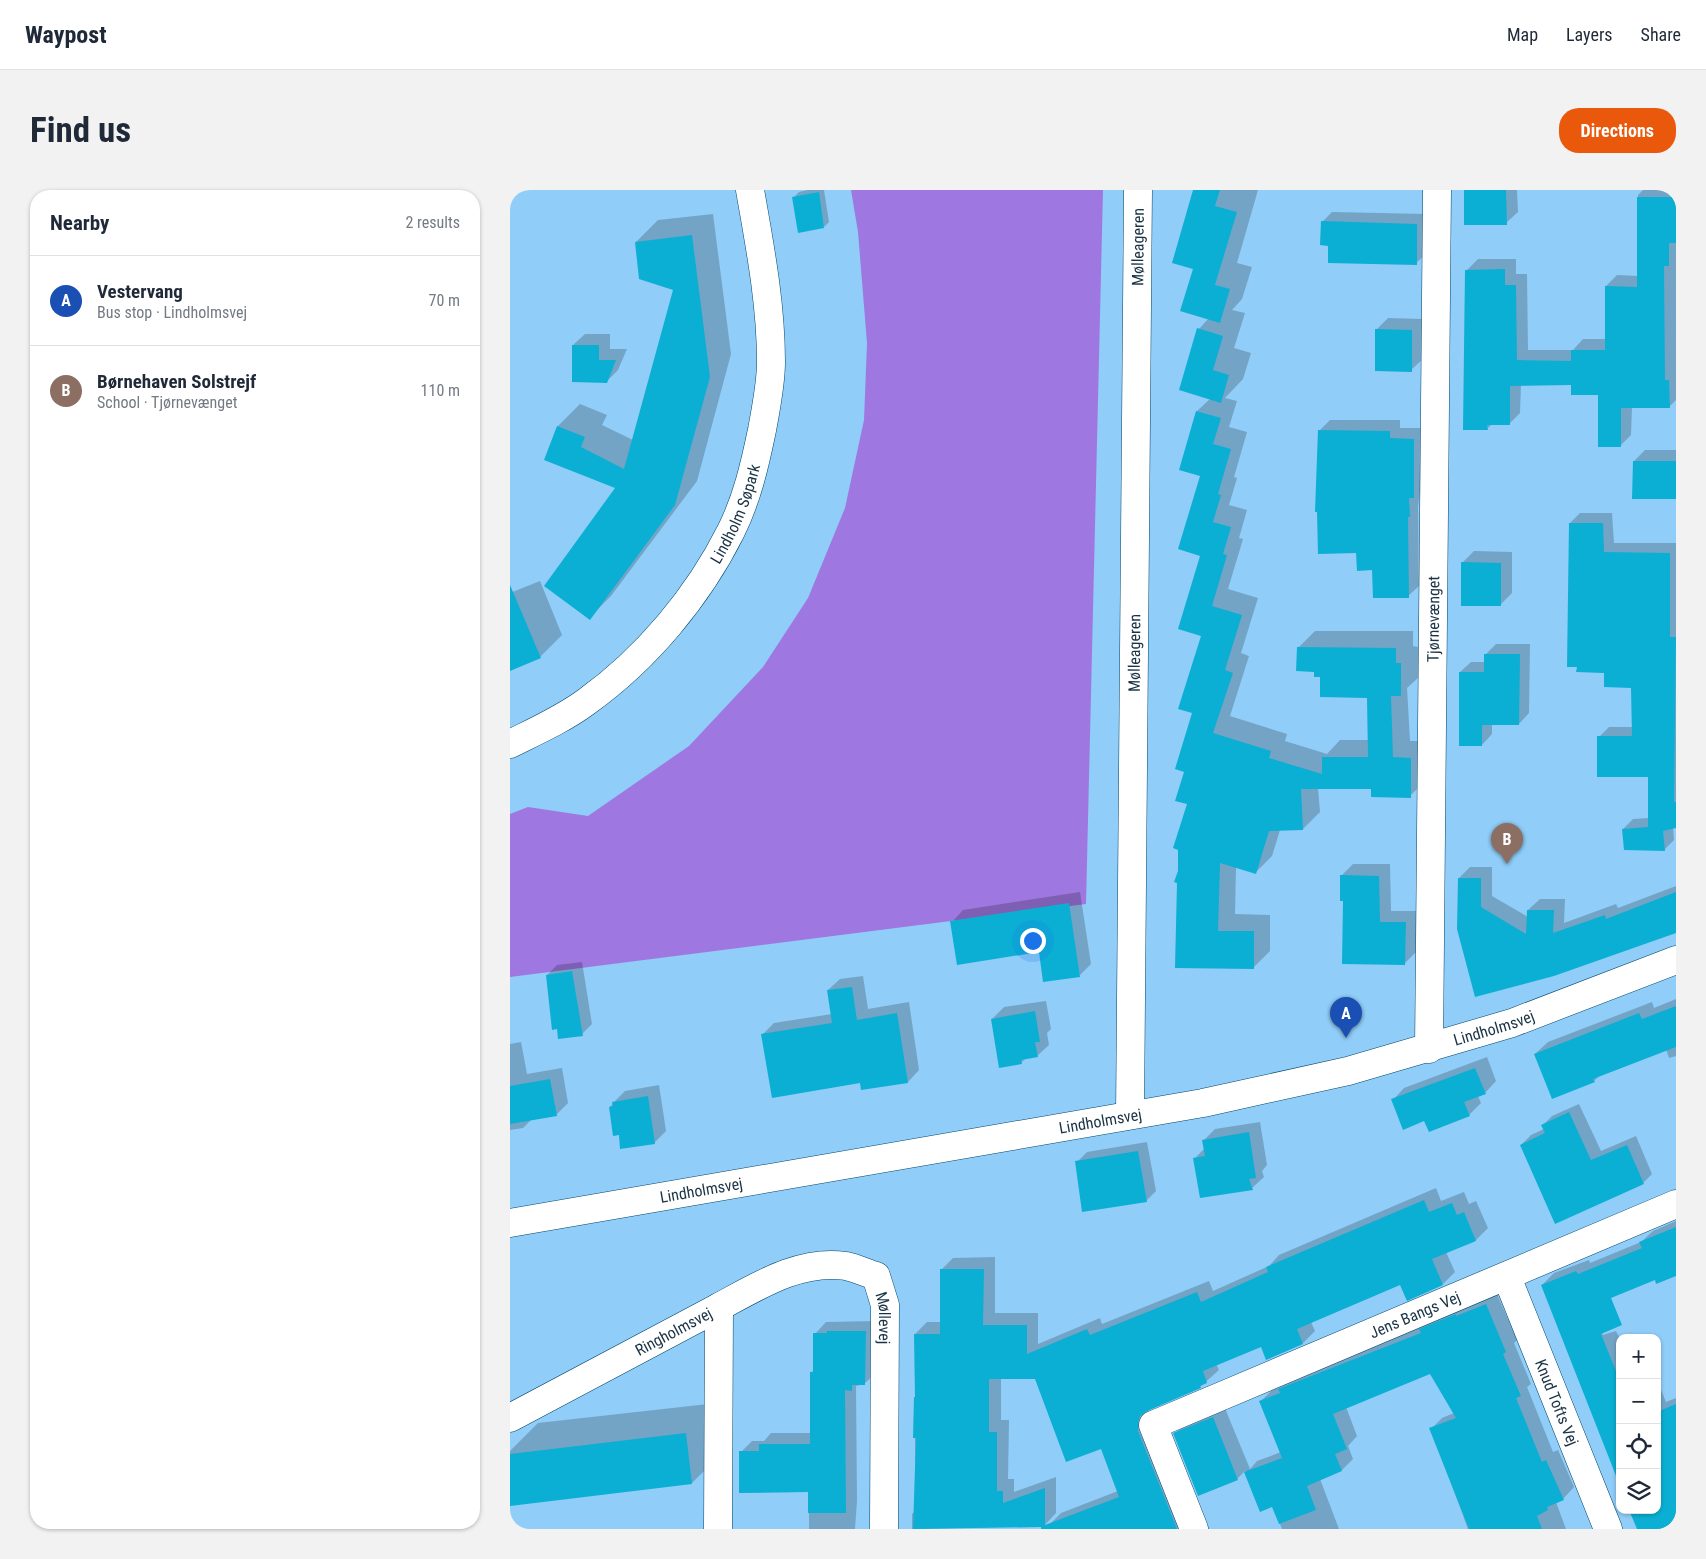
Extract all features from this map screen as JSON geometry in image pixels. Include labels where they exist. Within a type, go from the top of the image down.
[{"type":"street","name":"Lindholm Søpark","points":[[510,744],[541,729],[585,703],[632,665],[676,615],[709,571],[732,530],[746,494],[757,457],[771,364],[766,284],[750,190]]},
{"type":"street","name":"Mølleageren","points":[[1130,1115],[1138,190]]},
{"type":"street","name":"Tjørnevænget","points":[[1429,1049],[1438,190]]},
{"type":"street","name":"Lindholmsvej","points":[[510,1223],[1203,1103],[1329,1075],[1429,1049],[1512,1023],[1676,960]]},
{"type":"street","name":"Jens Bangs Vej","points":[[1194,1529],[1153,1424],[1507,1277],[1676,1204]]},
{"type":"street","name":"Møllevej","points":[[719,1307],[774,1277],[816,1266],[846,1266],[876,1276],[885,1305],[884,1529]]},
{"type":"street","name":"Knud Tofts Vej","points":[[1507,1277],[1608,1529]]},
{"type":"street","name":"Ringholmsvej","points":[[510,1418],[719,1307],[718,1529]]},
{"type":"shaded area","points":[[851,190],[1103,190],[1086,904],[510,977],[510,814],[528,807],[588,816],[689,746],[763,667],[808,598],[845,508],[864,420],[867,343],[858,232]]},
{"type":"building","points":[[1193,190],[1220,190],[1215,206],[1237,212],[1215,285],[1230,289],[1220,323],[1180,311],[1193,269],[1172,263]]},
{"type":"building","points":[[1464,190],[1506,190],[1507,225],[1464,225]]},
{"type":"building","points":[[819,192],[824,228],[798,233],[792,197]]},
{"type":"building","points":[[1637,197],[1676,197],[1676,243],[1669,243],[1669,266],[1664,266],[1665,380],[1669,380],[1670,408],[1621,408],[1621,447],[1598,447],[1598,395],[1571,395],[1571,385],[1510,386],[1510,425],[1487,425],[1488,430],[1463,430],[1465,270],[1505,269],[1505,285],[1516,285],[1517,360],[1571,361],[1571,350],[1605,350],[1605,286],[1637,287]]},
{"type":"building","points":[[1321,221],[1417,224],[1417,265],[1328,263],[1328,246],[1320,245]]},
{"type":"building","points":[[692,235],[710,377],[675,505],[590,620],[544,586],[615,488],[544,460],[557,426],[585,437],[581,447],[624,469],[673,290],[639,279],[635,242]]},
{"type":"building","points":[[1197,328],[1223,336],[1213,370],[1229,375],[1221,403],[1179,390]]},
{"type":"building","points":[[1375,329],[1412,330],[1412,372],[1375,371]]},
{"type":"building","points":[[572,345],[599,345],[599,360],[616,360],[607,383],[572,382]]},
{"type":"building","points":[[1196,411],[1221,418],[1213,444],[1231,449],[1218,494],[1221,495],[1213,522],[1231,527],[1223,554],[1227,555],[1212,606],[1242,615],[1225,670],[1233,673],[1213,733],[1271,751],[1269,758],[1322,774],[1322,757],[1368,757],[1367,698],[1320,697],[1320,677],[1314,677],[1314,672],[1296,671],[1297,647],[1396,648],[1396,663],[1401,663],[1401,696],[1391,696],[1393,757],[1411,758],[1411,798],[1371,797],[1371,789],[1301,789],[1303,830],[1269,831],[1256,874],[1220,863],[1218,931],[1254,931],[1254,969],[1175,968],[1177,883],[1174,882],[1178,871],[1178,850],[1173,848],[1187,804],[1175,801],[1184,772],[1175,769],[1192,713],[1178,709],[1201,636],[1178,629],[1200,556],[1178,549],[1200,476],[1179,470]]},
{"type":"building","points":[[1318,430],[1390,431],[1390,438],[1414,439],[1414,498],[1409,498],[1410,517],[1408,517],[1409,598],[1373,598],[1372,570],[1357,571],[1356,553],[1318,554],[1317,512],[1315,512]]},
{"type":"building","points":[[1633,461],[1676,461],[1676,499],[1632,499]]},
{"type":"building","points":[[1569,523],[1603,523],[1604,552],[1670,553],[1670,637],[1676,637],[1674,802],[1676,802],[1676,828],[1663,831],[1665,851],[1624,850],[1622,829],[1648,827],[1648,777],[1597,777],[1597,736],[1632,736],[1631,688],[1604,687],[1604,673],[1576,672],[1577,667],[1567,667]]},
{"type":"building","points":[[1461,562],[1501,563],[1501,606],[1461,606]]},
{"type":"building","points":[[510,585],[541,658],[510,671]]},
{"type":"building","points":[[1484,654],[1520,654],[1519,725],[1482,725],[1482,746],[1459,746],[1459,672],[1484,672]]},
{"type":"building","points":[[1340,875],[1379,876],[1380,922],[1406,922],[1405,965],[1342,964],[1343,901],[1340,901]]},
{"type":"building","points":[[1458,878],[1481,878],[1481,907],[1526,934],[1527,910],[1554,910],[1553,933],[1605,915],[1606,919],[1676,892],[1676,933],[1554,976],[1475,997],[1457,929]]},
{"type":"building","points":[[1069,903],[1080,977],[1043,982],[1039,952],[957,965],[950,921]]},
{"type":"building","points":[[572,971],[583,1036],[558,1039],[557,1029],[552,1030],[546,975]]},
{"type":"building","points":[[852,987],[857,1020],[897,1013],[908,1083],[861,1090],[860,1083],[772,1098],[761,1034],[832,1023],[827,990]]},
{"type":"building","points":[[1676,1006],[1676,1047],[1593,1079],[1595,1082],[1552,1099],[1534,1054],[1639,1013],[1642,1019]]},
{"type":"building","points":[[1035,1011],[1040,1042],[1035,1042],[1038,1057],[1021,1060],[1022,1064],[999,1068],[991,1019]]},
{"type":"building","points":[[1475,1068],[1486,1094],[1464,1102],[1470,1116],[1429,1132],[1424,1121],[1403,1130],[1391,1099]]},
{"type":"building","points":[[550,1079],[557,1116],[510,1124],[510,1086]]},
{"type":"building","points":[[648,1096],[655,1144],[620,1149],[619,1135],[613,1136],[609,1107],[613,1106],[612,1102]]},
{"type":"building","points":[[1569,1112],[1591,1160],[1627,1145],[1644,1184],[1555,1224],[1520,1145],[1545,1133],[1541,1125]]},
{"type":"building","points":[[1249,1132],[1256,1178],[1249,1179],[1253,1190],[1200,1198],[1193,1158],[1205,1156],[1202,1140]]},
{"type":"building","points":[[1138,1151],[1147,1202],[1082,1212],[1075,1161]]},
{"type":"building","points":[[1424,1200],[1429,1212],[1452,1203],[1457,1215],[1464,1212],[1476,1241],[1432,1259],[1443,1285],[1407,1301],[1400,1285],[1297,1329],[1303,1344],[1266,1360],[1261,1347],[1203,1371],[1207,1383],[1200,1386],[1201,1388],[1147,1411],[1140,1416],[1138,1431],[1177,1529],[1041,1529],[1041,1527],[913,1529],[916,1438],[913,1438],[915,1397],[914,1334],[940,1334],[940,1269],[984,1269],[983,1325],[1027,1325],[1027,1354],[1087,1329],[1090,1335],[1197,1292],[1201,1302],[1268,1272],[1266,1267]],"holes":[[[989,1379],[1035,1379],[1066,1462],[1101,1449],[1119,1497],[1045,1525],[1045,1488],[1003,1503],[1003,1491],[997,1491],[997,1432],[989,1432]]]},
{"type":"building","points":[[1676,1227],[1676,1276],[1656,1284],[1655,1280],[1611,1298],[1622,1325],[1601,1334],[1616,1371],[1616,1476],[1541,1285],[1576,1271],[1578,1274],[1642,1248],[1639,1242]]},
{"type":"building","points":[[1486,1304],[1506,1352],[1503,1354],[1521,1396],[1516,1398],[1542,1462],[1546,1460],[1564,1500],[1547,1507],[1548,1510],[1537,1516],[1542,1529],[1469,1529],[1429,1428],[1456,1418],[1430,1374],[1333,1414],[1347,1449],[1335,1454],[1342,1471],[1307,1486],[1316,1510],[1279,1524],[1272,1507],[1260,1512],[1244,1472],[1282,1458],[1259,1401],[1280,1393],[1278,1389],[1421,1333],[1419,1329]]},
{"type":"building","points":[[827,1331],[866,1331],[865,1385],[852,1385],[852,1391],[845,1390],[846,1513],[808,1513],[808,1492],[739,1493],[739,1451],[759,1451],[759,1444],[810,1444],[810,1372],[813,1372],[813,1333],[827,1333]]},
{"type":"building","points":[[1676,1404],[1676,1529],[1637,1529],[1631,1514],[1661,1514],[1661,1410]]},
{"type":"building","points":[[1213,1417],[1238,1480],[1198,1496],[1173,1433]]},
{"type":"building","points":[[686,1433],[692,1484],[510,1506],[510,1454]]},
{"type":"place","name":"Børnehaven Solstrejf","points":[[1507,864]]},
{"type":"place","name":"Vestervang","points":[[1346,1038]]}]
